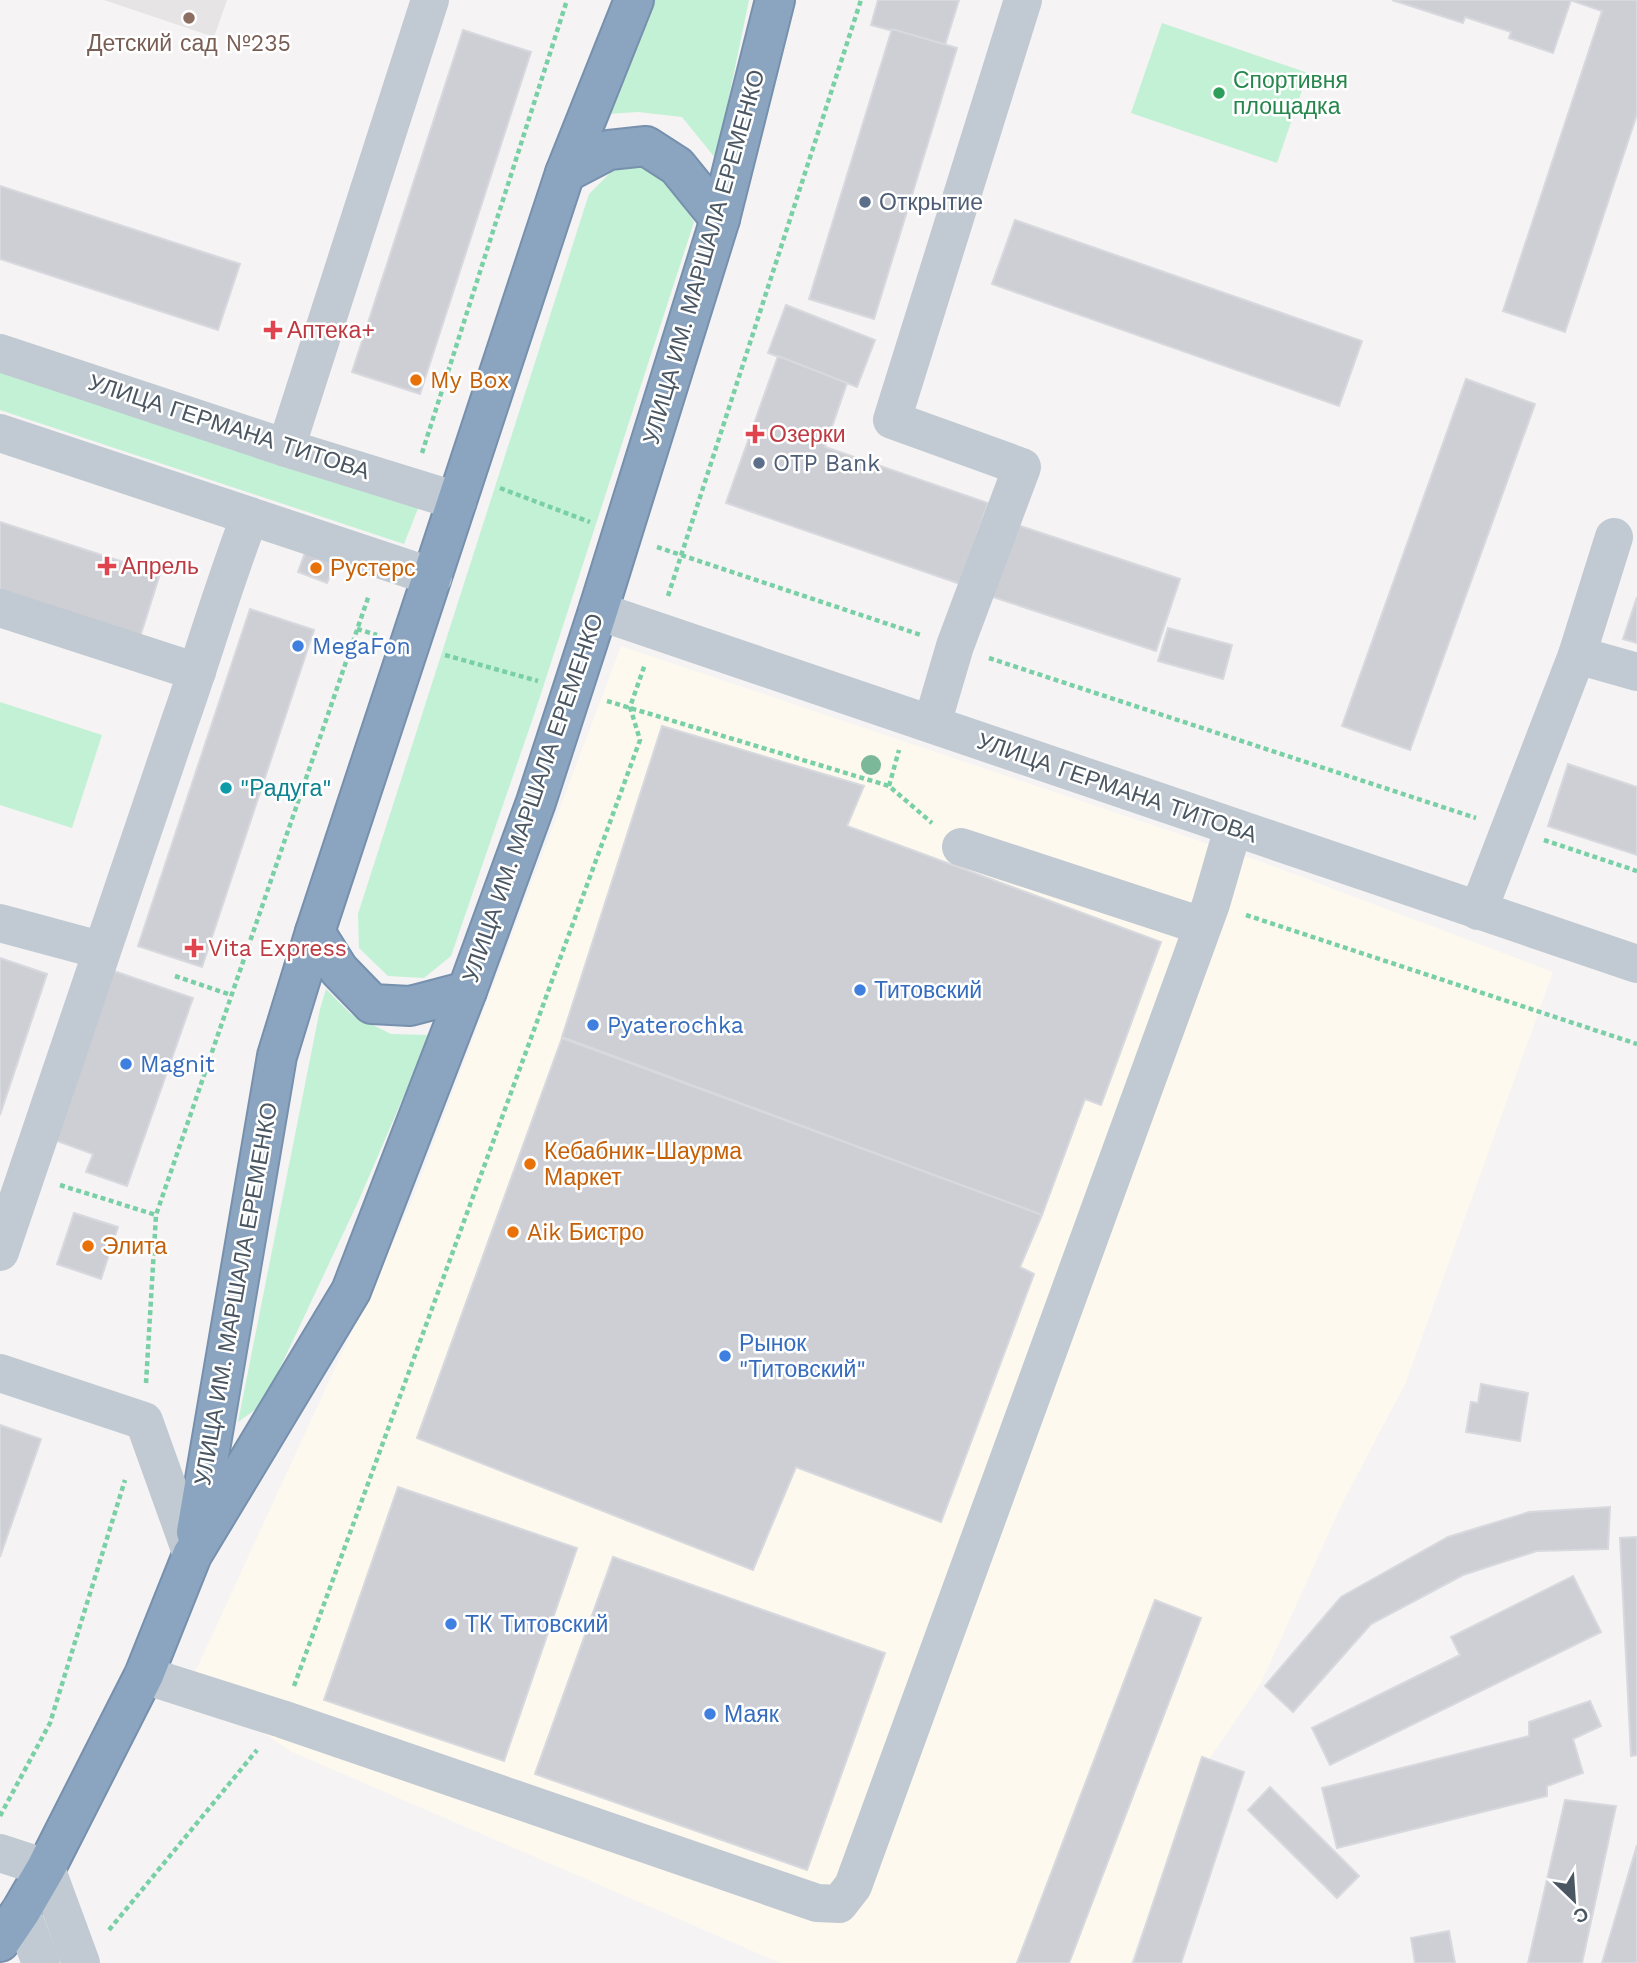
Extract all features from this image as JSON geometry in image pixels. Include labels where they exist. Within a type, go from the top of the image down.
[{"type":"highway","name":"УЛИЦА ИМ. МАРШАЛА ЕРЕМЕНКО","points":[[192,1555],[277,1056],[315,932],[565,173],[635,0]]},
{"type":"highway","name":"УЛИЦА ИМ. МАРШАЛА ЕРЕМЕНКО","points":[[0,1942],[46,1868],[144,1675],[192,1555],[351,1291],[536,802],[720,219],[771,18]]},
{"type":"highway","points":[[565,173],[609,150],[646,146],[677,166],[720,219]]},
{"type":"highway","points":[[315,932],[339,970],[372,1004],[410,1006],[467,990]]},
{"type":"street","points":[[285,448],[430,0]]},
{"type":"street","points":[[771,18],[785,0]]},
{"type":"street","points":[[932,724],[955,646],[1022,467],[892,420],[1023,0]]},
{"type":"street","name":"УЛИЦА ГЕРМАНА ТИТОВА","points":[[0,353],[285,448],[462,488]]},
{"type":"street","points":[[0,433],[433,577]]},
{"type":"street","points":[[0,1252],[100,950],[197,672],[229,569],[250,516]]},
{"type":"street","points":[[1478,911],[1577,654],[1614,537]]},
{"type":"street","points":[[0,608],[197,672]]},
{"type":"street","name":"УЛИЦА ГЕРМАНА ТИТОВА","points":[[598,611],[1637,964]]},
{"type":"street","points":[[1577,654],[1637,672]]},
{"type":"street","points":[[144,1675],[282,1719],[817,1903],[839,1904],[853,1886],[1207,915],[1233,828]]},
{"type":"street","points":[[961,848],[1207,915]]},
{"type":"street","points":[[0,923],[100,950]]},
{"type":"street","points":[[0,1373],[144,1420],[192,1555]]},
{"type":"street","points":[[0,1853],[46,1868],[81,1963]]},
{"type":"street","points":[[21,1911],[41,1963]]},
{"type":"path","points":[[430,433],[567,0]]},
{"type":"path","points":[[108,1931],[282,1719],[640,740],[630,707],[682,557],[861,0]]},
{"type":"path","points":[[462,488],[622,534],[682,557]]},
{"type":"path","points":[[144,1420],[156,1215],[362,613]]},
{"type":"path","points":[[357,629],[630,707],[888,786],[961,848]]},
{"type":"path","points":[[1290,757],[1637,871]]},
{"type":"path","points":[[1207,915],[1637,1044]]},
{"type":"path","points":[[175,976],[231,995]]},
{"type":"path","points":[[26,1175],[156,1215]]},
{"type":"path","points":[[0,1816],[50,1723],[128,1473]]},
{"type":"shaded area","name":"Детский сад №235","points":[[104,0],[227,0],[214,37]]},
{"type":"shaded area","points":[[621,646],[1265,863],[1553,972],[1406,1382],[1341,1506],[1261,1683],[1208,1761],[1130,1963],[780,1963],[290,1751],[190,1683],[411,1203]]},
{"type":"green space","points":[[655,0],[749,0],[716,159],[682,117],[638,112],[608,114]]},
{"type":"green space","name":"Спортивня площадка","points":[[1162,23],[1308,73],[1277,163],[1131,113]]},
{"type":"green space","points":[[615,168],[645,168],[675,190],[694,222],[535,712],[451,956],[424,978],[388,976],[359,948],[358,914],[589,194]]},
{"type":"green space","points":[[0,367],[419,506],[404,544],[0,410]]},
{"type":"green space","points":[[0,702],[102,735],[72,828],[0,805]]},
{"type":"green space","points":[[326,989],[351,1014],[391,1034],[430,1035],[358,1202],[263,1404],[238,1422],[320,1009]]},
{"type":"building","points":[[878,0],[959,0],[945,45],[871,25]]},
{"type":"building","points":[[1392,0],[1571,0],[1553,53],[1509,38],[1511,32],[1465,17],[1463,23]]},
{"type":"building","points":[[1570,0],[1637,0],[1637,114],[1565,332],[1503,311],[1602,11]]},
{"type":"building","points":[[892,29],[957,48],[874,319],[809,299]]},
{"type":"building","points":[[463,30],[531,52],[420,394],[352,372]]},
{"type":"building","points":[[0,186],[240,264],[218,330],[0,259]]},
{"type":"building","points":[[1015,220],[1362,341],[1339,406],[992,284]]},
{"type":"building","points":[[786,305],[875,340],[857,387],[768,353]]},
{"type":"building","points":[[778,356],[847,383],[825,447],[988,503],[960,584],[726,503]]},
{"type":"building","points":[[1466,379],[1535,404],[1410,750],[1342,726]]},
{"type":"building","points":[[0,522],[160,574],[140,637],[0,592]]},
{"type":"building","points":[[1011,523],[1180,579],[1156,651],[987,595]]},
{"type":"building","name":"Рустерс","points":[[305,553],[335,563],[327,583],[298,572]]},
{"type":"building","points":[[1637,597],[1637,643],[1623,639]]},
{"type":"building","name":"\"Радуга\"","points":[[250,609],[314,630],[202,967],[138,946]]},
{"type":"building","points":[[1168,628],[1232,645],[1223,679],[1158,661]]},
{"type":"building","name":"Титовский","points":[[662,726],[864,786],[847,826],[1161,942],[1101,1105],[1085,1099],[1042,1215],[562,1037]]},
{"type":"building","points":[[1568,764],[1637,787],[1637,855],[1548,826]]},
{"type":"building","points":[[0,958],[47,974],[0,1115]]},
{"type":"building","points":[[105,968],[193,998],[127,1186],[86,1172],[93,1154],[46,1137]]},
{"type":"building","name":"Рынок \"Титовский\"","points":[[562,1038],[1042,1215],[1020,1267],[1034,1274],[941,1522],[796,1467],[753,1570],[417,1438]]},
{"type":"building","name":"Элита","points":[[74,1213],[118,1227],[101,1279],[57,1264]]},
{"type":"building","points":[[1481,1384],[1528,1393],[1520,1441],[1466,1432],[1471,1402],[1478,1403]]},
{"type":"building","points":[[0,1425],[41,1439],[0,1557]]},
{"type":"building","name":"ТК Титовский","points":[[398,1487],[577,1548],[504,1761],[324,1700]]},
{"type":"building","points":[[1610,1507],[1608,1549],[1537,1551],[1463,1575],[1371,1624],[1293,1712],[1265,1686],[1341,1597],[1448,1537],[1529,1512]]},
{"type":"building","points":[[1637,1537],[1637,1755],[1631,1756],[1620,1538]]},
{"type":"building","name":"Маяк","points":[[613,1557],[885,1653],[807,1870],[535,1774]]},
{"type":"building","points":[[1573,1576],[1601,1632],[1330,1765],[1312,1728],[1460,1655],[1451,1637]]},
{"type":"building","points":[[1155,1600],[1201,1618],[1069,1963],[1017,1963]]},
{"type":"building","points":[[1590,1701],[1601,1726],[1573,1739],[1583,1773],[1547,1786],[1547,1796],[1337,1848],[1322,1788],[1529,1736],[1529,1722]]},
{"type":"building","points":[[1202,1757],[1244,1772],[1181,1963],[1133,1963]]},
{"type":"building","points":[[1270,1787],[1359,1876],[1337,1898],[1248,1810]]},
{"type":"building","points":[[1565,1800],[1616,1806],[1582,1963],[1528,1963]]},
{"type":"building","points":[[1637,1845],[1637,1963],[1602,1963]]},
{"type":"building","points":[[1449,1931],[1455,1963],[1415,1963],[1411,1938]]},
{"type":"place","name":"Детский сад №235","points":[[189,18]]},
{"type":"place","name":"Спортивня площадка","points":[[1219,93]]},
{"type":"place","name":"Открытие","points":[[865,202]]},
{"type":"place","name":"Аптека+","points":[[273,330]]},
{"type":"place","name":"My Box","points":[[416,380]]},
{"type":"place","name":"Озерки","points":[[755,434]]},
{"type":"place","name":"OTP Bank","points":[[759,463]]},
{"type":"place","name":"Апрель","points":[[107,566]]},
{"type":"place","name":"Рустерс","points":[[316,568]]},
{"type":"place","name":"MegaFon","points":[[298,646]]},
{"type":"place","name":"\"Радуга\"","points":[[226,788]]},
{"type":"place","name":"Vita Express","points":[[194,948]]},
{"type":"place","name":"Титовский","points":[[860,990]]},
{"type":"place","name":"Pyaterochka","points":[[593,1025]]},
{"type":"place","name":"Magnit","points":[[126,1064]]},
{"type":"place","name":"Кебабник-Шаурма Маркет","points":[[530,1164]]},
{"type":"place","name":"Aik Бистро","points":[[513,1232]]},
{"type":"place","name":"Элита","points":[[88,1246]]},
{"type":"place","name":"Рынок \"Титовский\"","points":[[725,1356]]},
{"type":"place","name":"ТК Титовский","points":[[451,1624]]},
{"type":"place","name":"Маяк","points":[[710,1714]]}]
